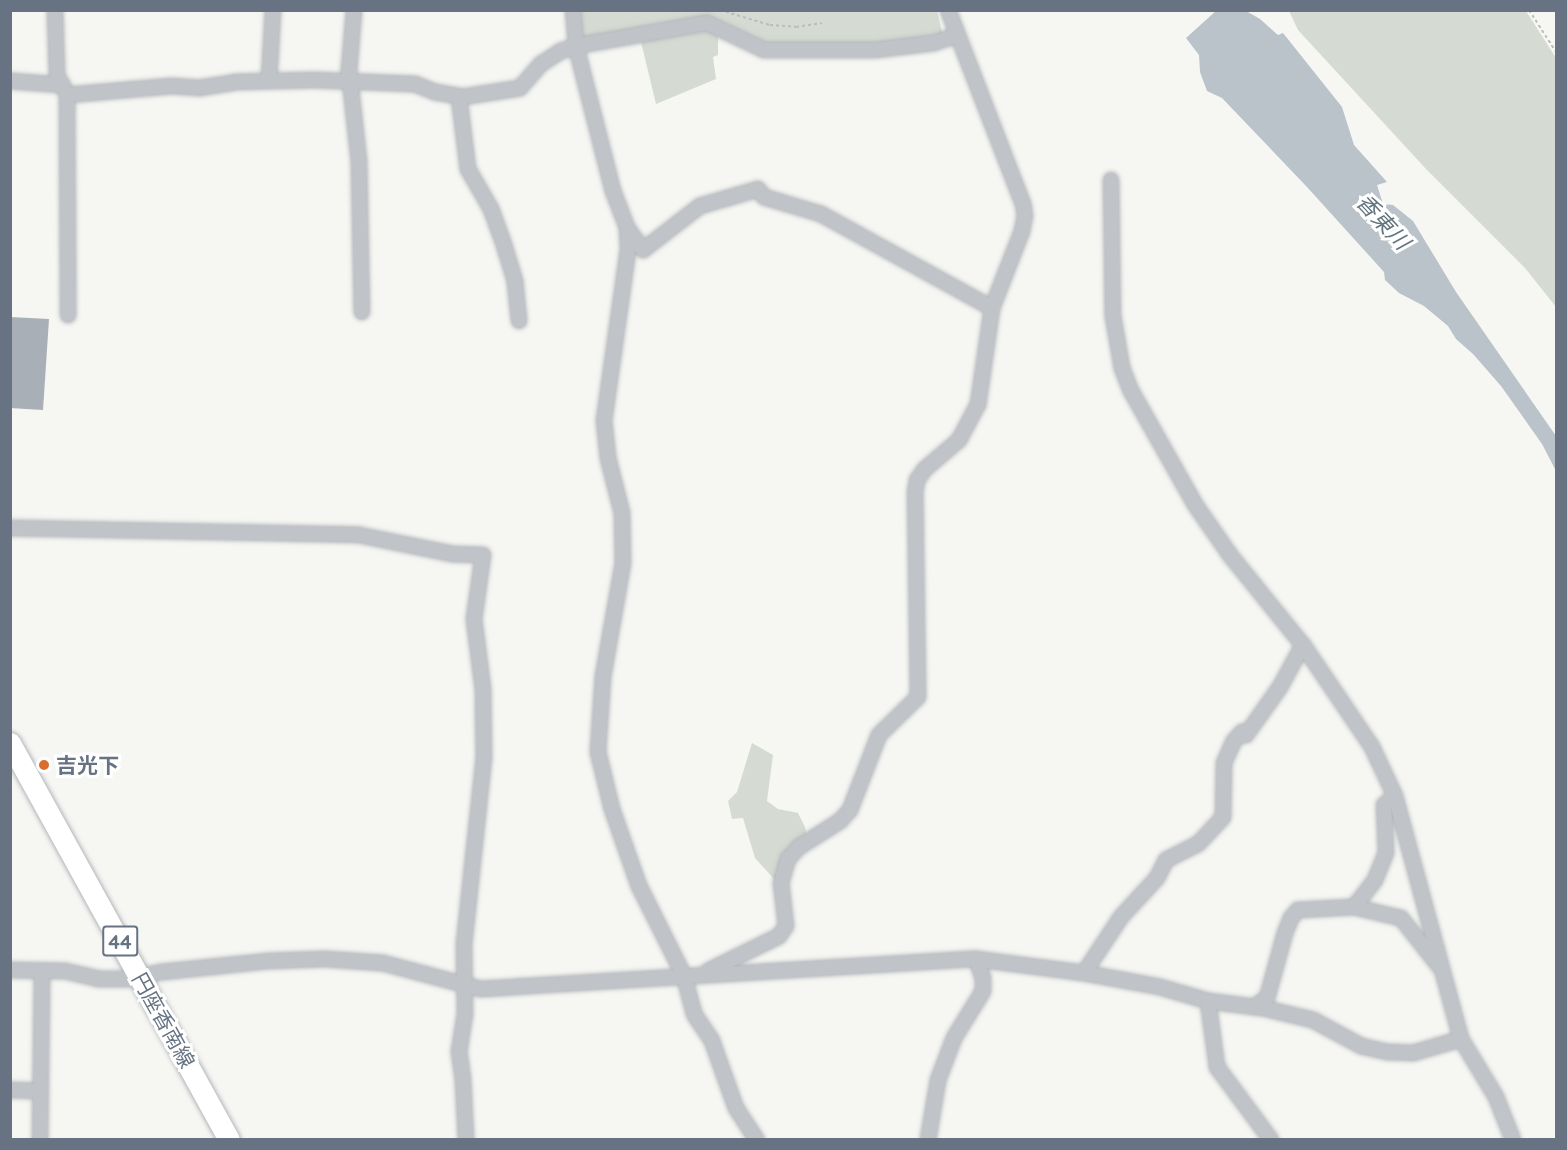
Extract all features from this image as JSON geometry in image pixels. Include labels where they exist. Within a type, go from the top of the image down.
[{"type":"main road","name":"円座香南線","points":[[10,743],[229,1140]]},
{"type":"street","points":[[55,10],[57,75],[65,90],[68,315]]},
{"type":"street","points":[[269,81],[273,10]]},
{"type":"street","points":[[354,10],[349,71],[352,81],[359,161],[362,312]]},
{"type":"street","points":[[573,10],[576,46],[613,190],[627,228],[643,250],[700,206],[758,189],[764,196],[820,214],[992,308]]},
{"type":"street","points":[[702,975],[779,936],[786,926],[781,883],[788,859],[799,848],[840,821],[850,810],[879,735],[918,696],[915,493],[917,480],[925,469],[959,440],[978,405],[992,308],[1022,231],[1025,216],[1023,204],[948,10]]},
{"type":"street","points":[[10,81],[65,90],[172,86],[199,88],[235,82],[352,81],[415,84],[435,92],[459,96],[520,88],[541,64],[561,51],[576,46],[707,23],[764,50],[874,50],[934,43],[957,35]]},
{"type":"street","points":[[459,96],[468,169],[491,209],[504,244],[514,282],[519,321]]},
{"type":"street","points":[[1111,180],[1113,316],[1122,368],[1130,389],[1196,506],[1230,555],[1303,645],[1372,747],[1395,796],[1461,1039],[1496,1097],[1513,1140]]},
{"type":"street","points":[[627,228],[626,272],[604,420],[608,458],[622,513],[623,562],[603,676],[598,752],[623,844],[639,886],[684,976],[694,1014],[712,1041],[736,1108],[757,1140]]},
{"type":"street","points":[[10,528],[359,536],[452,554],[483,555],[474,618],[483,688],[484,757],[464,943],[465,1014],[459,1051],[466,1140]]},
{"type":"street","points":[[1084,973],[1121,917],[1157,878],[1166,860],[1198,844],[1223,817],[1224,763],[1234,741],[1242,732],[1246,735],[1280,687],[1303,645]]},
{"type":"street","points":[[1354,907],[1383,866],[1386,853],[1384,805],[1395,796]]},
{"type":"street","points":[[1254,1006],[1267,998],[1288,925],[1298,910],[1354,907],[1401,918],[1442,970]]},
{"type":"street","points":[[10,970],[65,971],[99,979],[269,960],[325,959],[383,963],[481,989],[976,959],[1084,973],[1160,987],[1208,1001],[1254,1006],[1313,1020],[1361,1046],[1388,1052],[1413,1053],[1461,1039]]},
{"type":"street","points":[[928,1140],[938,1080],[954,1038],[983,991],[983,978],[976,959]]},
{"type":"street","points":[[40,1140],[42,971]]},
{"type":"street","points":[[1208,1001],[1217,1067],[1271,1140]]},
{"type":"street","points":[[10,1090],[40,1091]]},
{"type":"path","points":[[720,10],[740,18],[784,27],[822,23]]},
{"type":"path","points":[[1529,10],[1557,52]]},
{"type":"shaded area","points":[[576,11],[937,11],[944,40],[768,48],[709,18],[582,40]]},
{"type":"shaded area","points":[[1289,11],[1526,11],[1556,58],[1556,307],[1525,268],[1426,169],[1298,30]]},
{"type":"shaded area","points":[[705,26],[718,31],[718,55],[713,57],[716,79],[656,104],[640,38]]},
{"type":"shaded area","points":[[752,743],[773,755],[767,801],[778,809],[798,813],[805,827],[807,838],[775,880],[755,858],[743,818],[732,819],[728,801],[737,792]]},
{"type":"water","name":"香東川","points":[[1217,10],[1246,11],[1260,19],[1278,35],[1283,33],[1342,107],[1354,145],[1387,182],[1377,185],[1383,204],[1393,205],[1413,221],[1456,292],[1556,436],[1556,471],[1542,444],[1501,386],[1473,354],[1456,339],[1448,326],[1424,306],[1399,293],[1385,280],[1384,272],[1307,187],[1222,98],[1207,91],[1200,72],[1199,55],[1186,38]]},
{"type":"building","points":[[10,317],[49,319],[43,410],[10,408]]},
{"type":"place","name":"吉光下","points":[[44,765]]}]
